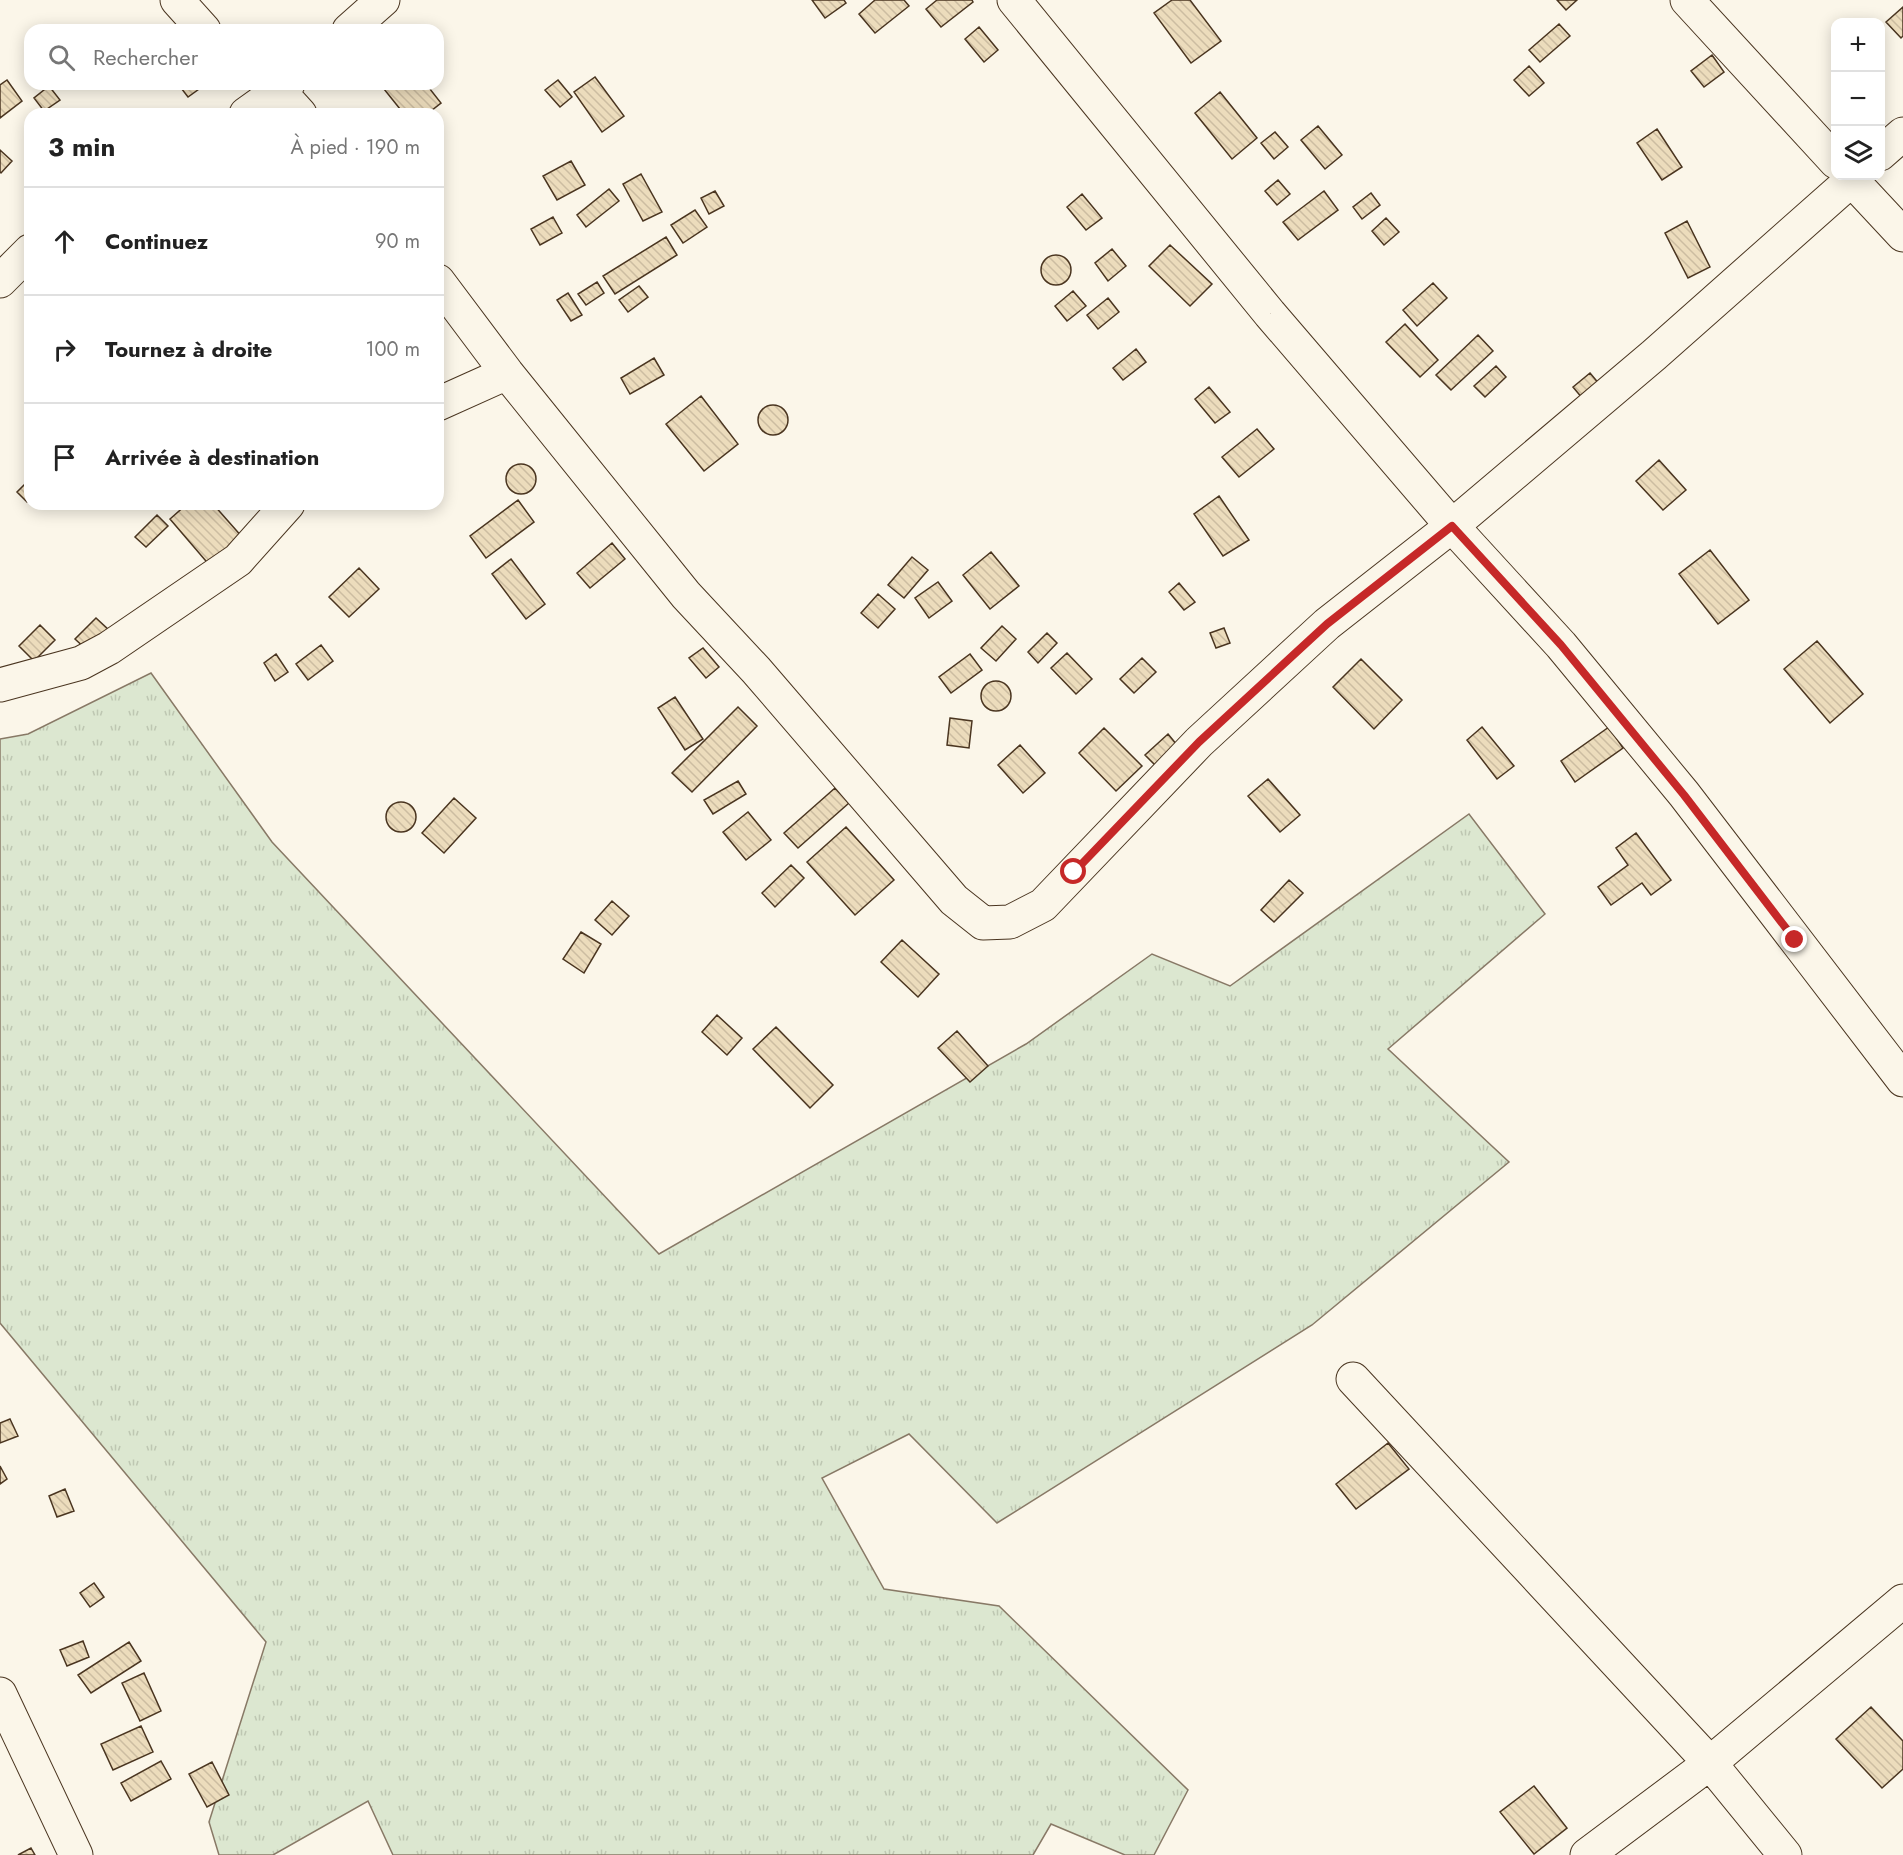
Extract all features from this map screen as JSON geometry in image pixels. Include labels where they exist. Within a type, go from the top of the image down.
[{"type":"street","points":[[177,0],[199,24]]},
{"type":"street","points":[[356,24],[383,0]]},
{"type":"street","points":[[1014,0],[1270,314],[1452,526],[1561,645],[1669,777],[1903,1080]]},
{"type":"street","points":[[1687,0],[1831,155]]},
{"type":"street","points":[[257,108],[285,93]]},
{"type":"street","points":[[1885,150],[1903,134]]},
{"type":"street","points":[[444,288],[507,374],[686,595],[756,670],[954,900],[983,923],[1010,922],[1043,905],[1207,734],[1327,624],[1452,526],[1654,356],[1841,180]]},
{"type":"street","points":[[1854,180],[1903,235]]},
{"type":"street","points":[[0,281],[24,257]]},
{"type":"street","points":[[444,401],[507,374]]},
{"type":"street","points":[[0,685],[81,663],[109,648],[238,560],[283,510]]},
{"type":"street","points":[[1353,1379],[1710,1763],[1785,1855]]},
{"type":"street","points":[[1587,1855],[1710,1763],[1903,1601]]},
{"type":"street","points":[[0,1694],[76,1855]]},
{"type":"green space","points":[[151,673],[272,842],[659,1254],[1026,1044],[1152,954],[1230,986],[1469,814],[1545,914],[1388,1049],[1509,1162],[1312,1325],[997,1523],[909,1434],[822,1478],[884,1589],[999,1606],[1188,1790],[1154,1855],[1125,1855],[1051,1824],[1033,1855],[393,1855],[368,1801],[273,1855],[219,1855],[209,1822],[266,1642],[0,1323],[0,739],[28,734]]},
{"type":"building","points":[[812,0],[844,0],[846,3],[825,18]]},
{"type":"building","points":[[875,0],[904,0],[909,6],[875,33],[859,14]]},
{"type":"building","points":[[937,0],[972,0],[973,2],[941,27],[926,9]]},
{"type":"building","points":[[1172,0],[1190,0],[1221,41],[1191,63],[1154,13]]},
{"type":"building","points":[[1557,0],[1577,0],[1566,10]]},
{"type":"building","points":[[1903,7],[1903,36],[1901,38],[1886,22]]},
{"type":"building","points":[[1559,24],[1570,36],[1540,62],[1529,50]]},
{"type":"building","points":[[979,27],[998,50],[984,62],[965,39]]},
{"type":"building","points":[[1712,55],[1724,72],[1704,87],[1691,71]]},
{"type":"building","points":[[1529,66],[1544,83],[1529,96],[1514,80]]},
{"type":"building","points":[[595,77],[624,116],[602,132],[574,92]]},
{"type":"building","points":[[7,80],[22,101],[0,118],[0,85]]},
{"type":"building","points":[[558,80],[572,97],[560,107],[545,90]]},
{"type":"building","points":[[44,90],[52,90],[60,100],[48,108],[42,108],[34,98]]},
{"type":"building","points":[[183,90],[198,90],[188,97]]},
{"type":"building","points":[[385,90],[431,90],[441,103],[435,108],[399,108]]},
{"type":"building","points":[[1220,92],[1257,138],[1232,159],[1195,113]]},
{"type":"building","points":[[1318,126],[1342,155],[1325,169],[1301,140]]},
{"type":"building","points":[[1657,129],[1682,167],[1662,180],[1637,143]]},
{"type":"building","points":[[1275,132],[1288,147],[1274,159],[1261,143]]},
{"type":"building","points":[[0,150],[12,161],[1,173],[0,172]]},
{"type":"building","points":[[571,161],[585,185],[557,200],[543,176]]},
{"type":"building","points":[[641,174],[662,212],[643,221],[623,184]]},
{"type":"building","points":[[1278,180],[1290,194],[1277,205],[1265,191]]},
{"type":"building","points":[[609,189],[619,201],[586,227],[577,215]]},
{"type":"building","points":[[715,191],[724,206],[709,214],[701,198]]},
{"type":"building","points":[[1324,191],[1338,210],[1298,240],[1283,222]]},
{"type":"building","points":[[1371,193],[1380,205],[1362,219],[1353,207]]},
{"type":"building","points":[[1082,194],[1102,218],[1086,230],[1067,207]]},
{"type":"building","points":[[695,210],[707,227],[683,243],[671,225]]},
{"type":"building","points":[[553,217],[562,233],[540,245],[531,229]]},
{"type":"building","points":[[1386,218],[1399,232],[1384,245],[1372,231]]},
{"type":"building","points":[[1687,221],[1710,267],[1688,278],[1665,233]]},
{"type":"building","points":[[666,237],[677,255],[615,294],[603,276]]},
{"type":"building","points":[[1170,245],[1212,284],[1190,306],[1149,266]]},
{"type":"building","points":[[1112,249],[1126,266],[1108,281],[1095,263]]},
{"type":"building","points":[[1056,255],[1062,256],[1070,264],[1070,276],[1062,284],[1056,285],[1050,284],[1042,276],[1041,270],[1042,264],[1050,256]]},
{"type":"building","points":[[597,282],[604,293],[586,305],[578,294]]},
{"type":"building","points":[[1433,283],[1447,298],[1417,326],[1403,310]]},
{"type":"building","points":[[639,286],[648,297],[628,312],[619,300]]},
{"type":"building","points":[[1073,291],[1086,306],[1067,321],[1055,306]]},
{"type":"building","points":[[568,293],[582,315],[571,321],[557,300]]},
{"type":"building","points":[[1108,298],[1119,312],[1098,329],[1087,315]]},
{"type":"building","points":[[1405,324],[1438,360],[1420,377],[1386,342]]},
{"type":"building","points":[[1478,335],[1493,351],[1451,390],[1436,375]]},
{"type":"building","points":[[1136,349],[1146,362],[1123,380],[1113,368]]},
{"type":"building","points":[[654,358],[664,375],[630,394],[621,378]]},
{"type":"building","points":[[1496,366],[1506,377],[1485,397],[1474,386]]},
{"type":"building","points":[[1590,373],[1605,391],[1588,405],[1573,387]]},
{"type":"building","points":[[1209,387],[1230,412],[1215,423],[1195,399]]},
{"type":"building","points":[[701,396],[738,444],[704,471],[666,424]]},
{"type":"building","points":[[773,405],[779,406],[787,414],[787,426],[779,434],[773,435],[767,434],[759,426],[758,420],[759,414],[767,406]]},
{"type":"building","points":[[1257,429],[1274,449],[1239,477],[1222,457]]},
{"type":"building","points":[[1659,460],[1686,490],[1663,510],[1636,481]]},
{"type":"building","points":[[521,464],[527,465],[535,473],[535,485],[527,493],[521,494],[515,493],[507,485],[506,479],[507,473],[515,465]]},
{"type":"building","points":[[24,485],[24,499],[17,492]]},
{"type":"building","points":[[1219,496],[1249,540],[1223,556],[1194,514]]},
{"type":"building","points":[[518,500],[534,522],[486,558],[470,536]]},
{"type":"building","points":[[180,510],[218,510],[243,538],[211,567],[170,519]]},
{"type":"building","points":[[157,515],[168,526],[146,547],[135,537]]},
{"type":"building","points":[[612,543],[625,559],[590,588],[577,573]]},
{"type":"building","points":[[1710,550],[1749,600],[1718,624],[1679,574]]},
{"type":"building","points":[[991,552],[1019,586],[990,609],[963,575]]},
{"type":"building","points":[[912,557],[928,570],[904,598],[888,585]]},
{"type":"building","points":[[511,559],[545,604],[526,619],[492,574]]},
{"type":"building","points":[[359,568],[379,589],[349,617],[329,597]]},
{"type":"building","points":[[938,582],[952,601],[929,618],[915,598]]},
{"type":"building","points":[[1179,583],[1195,602],[1184,610],[1169,592]]},
{"type":"building","points":[[878,594],[895,609],[878,628],[861,613]]},
{"type":"building","points":[[96,618],[109,630],[88,651],[75,639]]},
{"type":"building","points":[[40,625],[55,640],[34,661],[19,646]]},
{"type":"building","points":[[1002,626],[1016,639],[996,661],[981,648]]},
{"type":"building","points":[[1224,628],[1230,643],[1216,648],[1210,633]]},
{"type":"building","points":[[1047,633],[1057,643],[1038,663],[1028,652]]},
{"type":"building","points":[[1817,641],[1863,694],[1830,723],[1784,669]]},
{"type":"building","points":[[321,645],[333,661],[308,680],[296,664]]},
{"type":"building","points":[[703,648],[719,667],[706,678],[689,658]]},
{"type":"building","points":[[1067,653],[1092,679],[1076,694],[1051,668]]},
{"type":"building","points":[[276,654],[288,672],[275,681],[264,663]]},
{"type":"building","points":[[970,654],[982,670],[951,693],[939,677]]},
{"type":"building","points":[[1142,658],[1156,672],[1134,693],[1120,679]]},
{"type":"building","points":[[1361,659],[1402,700],[1374,729],[1333,687]]},
{"type":"building","points":[[996,681],[1002,682],[1010,690],[1010,702],[1002,710],[996,711],[990,710],[982,702],[981,696],[982,690],[990,682]]},
{"type":"building","points":[[675,697],[703,739],[685,750],[658,708]]},
{"type":"building","points":[[738,707],[757,726],[692,792],[672,773]]},
{"type":"building","points":[[950,718],[972,721],[969,748],[947,745]]},
{"type":"building","points":[[1482,727],[1514,766],[1497,779],[1467,740]]},
{"type":"building","points":[[1609,727],[1623,748],[1575,782],[1561,761]]},
{"type":"building","points":[[1104,728],[1142,766],[1116,791],[1079,753]]},
{"type":"building","points":[[1168,734],[1177,745],[1155,765],[1145,755]]},
{"type":"building","points":[[1020,745],[1045,773],[1023,793],[998,765]]},
{"type":"building","points":[[1268,779],[1300,815],[1280,832],[1248,796]]},
{"type":"building","points":[[738,781],[746,794],[713,814],[704,800]]},
{"type":"building","points":[[835,788],[849,803],[798,848],[784,833]]},
{"type":"building","points":[[454,798],[476,818],[444,853],[422,833]]},
{"type":"building","points":[[401,802],[407,803],[415,811],[415,823],[407,831],[401,832],[395,831],[387,823],[386,817],[387,811],[395,803]]},
{"type":"building","points":[[748,812],[771,840],[746,860],[723,832]]},
{"type":"building","points":[[846,827],[894,880],[855,915],[807,862]]},
{"type":"building","points":[[1636,833],[1671,880],[1651,895],[1642,883],[1611,905],[1598,887],[1628,865],[1616,848]]},
{"type":"building","points":[[791,865],[804,878],[775,907],[762,893]]},
{"type":"building","points":[[1289,880],[1303,893],[1274,922],[1261,910]]},
{"type":"building","points":[[612,901],[629,916],[612,935],[595,920]]},
{"type":"building","points":[[581,932],[601,944],[584,973],[563,959]]},
{"type":"building","points":[[902,940],[939,974],[918,997],[881,962]]},
{"type":"building","points":[[717,1015],[742,1038],[727,1055],[702,1032]]},
{"type":"building","points":[[776,1027],[833,1085],[810,1108],[753,1049]]},
{"type":"building","points":[[957,1031],[988,1066],[970,1082],[938,1048]]},
{"type":"building","points":[[10,1419],[18,1436],[0,1443],[0,1423]]},
{"type":"building","points":[[1388,1443],[1409,1469],[1356,1509],[1336,1484]]},
{"type":"building","points":[[0,1466],[7,1479],[0,1484]]},
{"type":"building","points":[[65,1489],[74,1511],[57,1517],[49,1496]]},
{"type":"building","points":[[94,1583],[104,1597],[90,1607],[80,1593]]},
{"type":"building","points":[[83,1641],[89,1657],[67,1666],[60,1650]]},
{"type":"building","points":[[129,1642],[141,1661],[91,1693],[78,1675]]},
{"type":"building","points":[[144,1673],[161,1711],[140,1721],[122,1683]]},
{"type":"building","points":[[1871,1707],[1903,1741],[1903,1769],[1882,1788],[1836,1739]]},
{"type":"building","points":[[141,1726],[153,1752],[113,1770],[101,1744]]},
{"type":"building","points":[[161,1761],[171,1779],[131,1801],[121,1783]]},
{"type":"building","points":[[212,1762],[229,1795],[207,1807],[189,1774]]},
{"type":"building","points":[[1534,1786],[1567,1828],[1534,1854],[1500,1812]]},
{"type":"building","points":[[31,1848],[35,1855],[18,1855]]},
{"type":"route","points":[[1074,872],[1199,742],[1327,624],[1452,526],[1561,645],[1684,795],[1795,940]]}]
